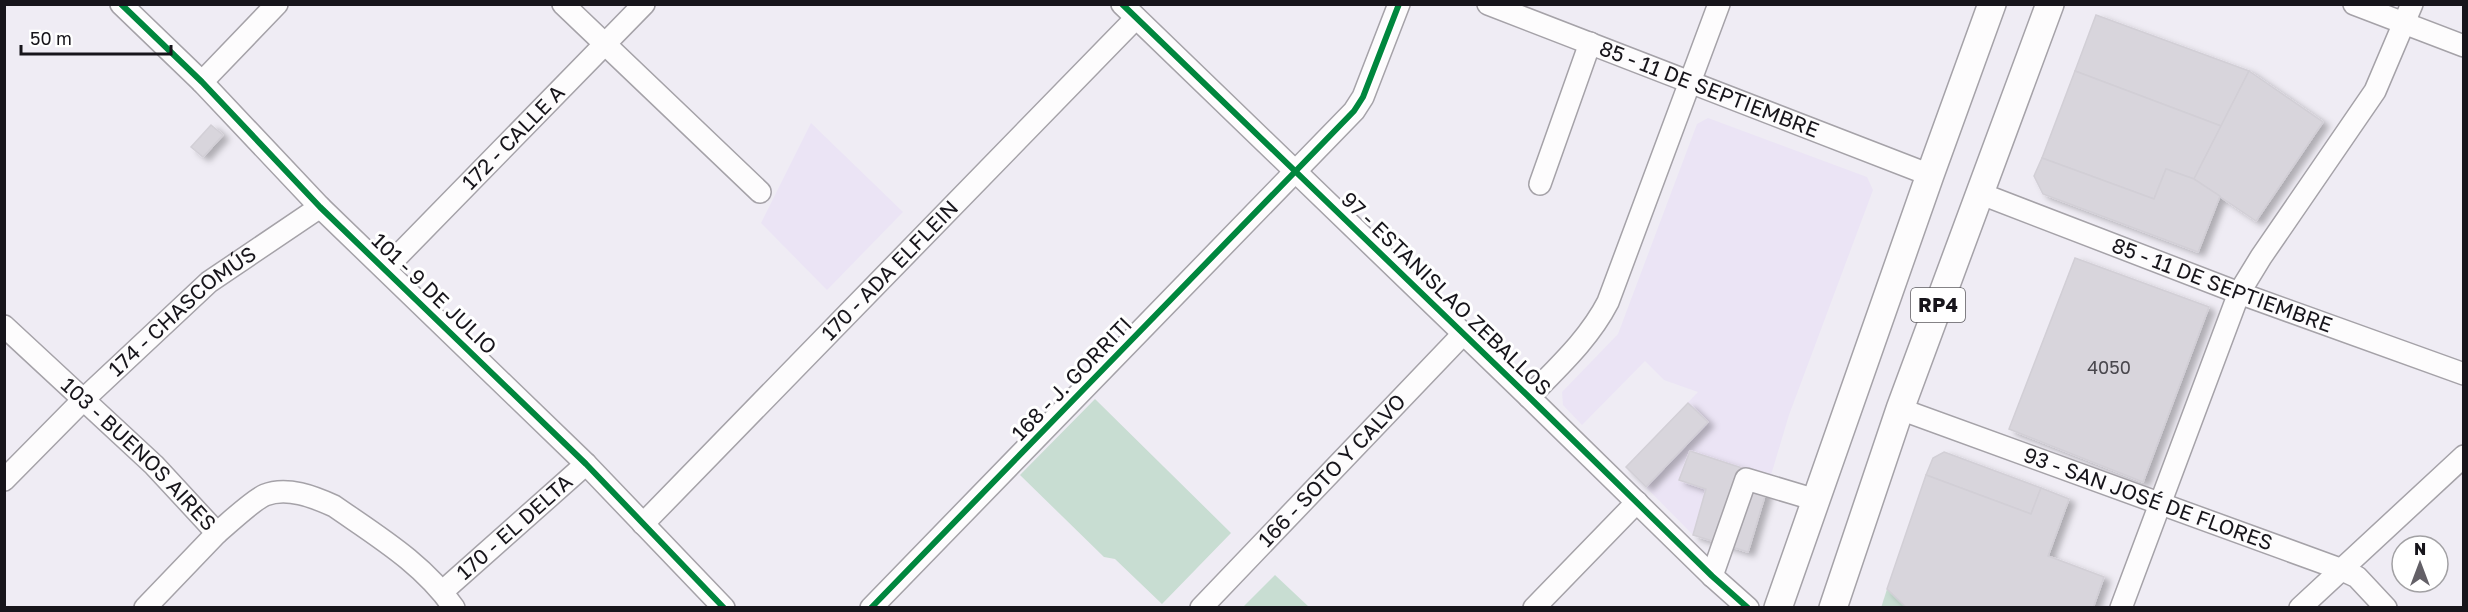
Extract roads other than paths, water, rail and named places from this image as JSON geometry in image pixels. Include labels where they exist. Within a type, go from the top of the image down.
[{"type":"main road","name":"RP4","points":[[1778,608],[1992,4]]},
{"type":"main road","name":"RP4","points":[[1833,608],[1899,409],[2050,4]]},
{"type":"street","name":"101 - 9 DE JULIO","points":[[121,4],[202,82],[320,207],[586,464],[724,608]]},
{"type":"street","points":[[202,82],[277,4]]},
{"type":"street","points":[[563,4],[760,192]]},
{"type":"street","name":"172 - CALLE A","points":[[385,269],[644,4]]},
{"type":"street","name":"168 - J. GORRITI","points":[[871,608],[1354,111],[1364,97],[1399,4]]},
{"type":"street","name":"85 - 11 DE SEPTIEMBRE","points":[[1488,4],[1930,175]]},
{"type":"street","points":[[1529,397],[1583,340],[1597,323],[1608,302],[1719,4]]},
{"type":"street","points":[[2354,4],[2408,14],[2463,46]]},
{"type":"street","name":"97 - ESTANISLAO ZEBALLOS","points":[[1129,11],[1464,333],[1712,576],[1748,608]]},
{"type":"street","name":"170 - ADA ELFLEIN","points":[[643,524],[1129,11]]},
{"type":"street","points":[[2121,608],[2240,293],[2261,257],[2375,91],[2408,14]]},
{"type":"street","points":[[1540,184],[1590,43]]},
{"type":"street","name":"85 - 11 DE SEPTIEMBRE","points":[[1979,193],[2240,293],[2463,374]]},
{"type":"street","name":"174 - CHASCOMÚS","points":[[4,480],[84,399],[209,282],[320,207]]},
{"type":"street","name":"103 - BUENOS AIRES","points":[[4,326],[154,465],[217,533],[264,495],[279,492],[318,498],[334,506],[422,570],[448,599]]},
{"type":"street","name":"166 - SOTO Y CALVO","points":[[1201,608],[1464,333]]},
{"type":"street","name":"93 - SAN JOSÉ DE FLORES","points":[[1899,409],[2340,569],[2356,577],[2386,608]]},
{"type":"street","points":[[2300,608],[2463,456]]},
{"type":"street","name":"170 - EL DELTA","points":[[448,599],[586,464]]},
{"type":"street","points":[[1712,576],[1746,479],[1816,500]]},
{"type":"street","points":[[1534,608],[1637,502]]},
{"type":"street","points":[[145,608],[217,533]]}]
